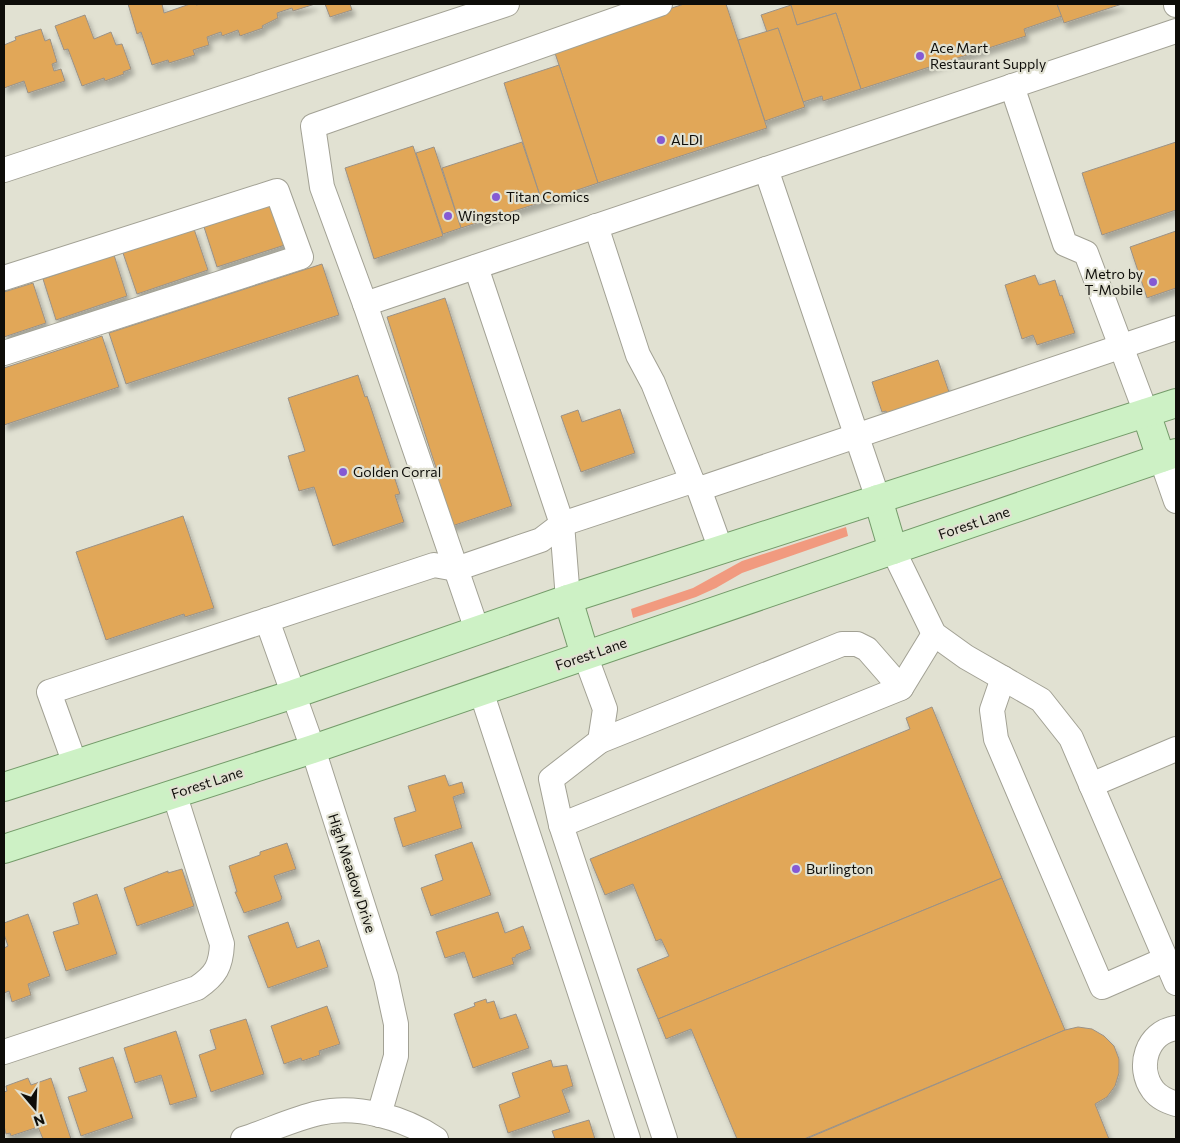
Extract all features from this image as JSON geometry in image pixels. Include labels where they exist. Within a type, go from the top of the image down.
[{"type":"main road","points":[[4,788],[294,694],[568,599],[1176,403]]},
{"type":"main road","points":[[1146,413],[1169,455]]},
{"type":"main road","name":"Forest Lane","points":[[4,849],[313,749],[1169,455]]},
{"type":"main road","points":[[878,499],[893,550]]},
{"type":"main road","points":[[568,599],[585,656]]},
{"type":"street","points":[[4,170],[507,4]]},
{"type":"street","points":[[477,630],[365,304],[322,187],[313,126],[660,4]]},
{"type":"street","points":[[365,304],[1176,31]]},
{"type":"street","points":[[1012,86],[1065,244],[1086,253],[1146,413]]},
{"type":"street","points":[[766,169],[878,499]]},
{"type":"street","points":[[4,278],[277,191],[301,257],[4,353]]},
{"type":"street","points":[[596,226],[638,355],[653,382],[721,550]]},
{"type":"street","points":[[476,267],[562,524],[568,599]]},
{"type":"street","points":[[75,764],[49,692],[434,565],[456,569],[541,540],[562,524],[857,436],[1176,328]]},
{"type":"street","points":[[1169,455],[1176,501]]},
{"type":"street","points":[[893,550],[934,634],[966,657],[1041,700],[1071,738],[1176,983]]},
{"type":"street","name":"High Meadow Drive","points":[[267,620],[313,749],[386,978],[396,1024],[396,1056],[378,1115]]},
{"type":"street","points":[[561,825],[900,688],[934,634]]},
{"type":"street","points":[[665,1139],[561,825],[551,779],[600,741],[842,644],[857,644],[867,649],[900,688]]},
{"type":"street","points":[[585,656],[605,710],[600,741]]},
{"type":"street","points":[[1003,678],[992,710],[996,739],[1102,987],[1166,959]]},
{"type":"street","points":[[481,691],[628,1139]]},
{"type":"street","points":[[1091,785],[1176,749]]},
{"type":"street","points":[[4,1052],[197,988],[217,970],[222,944],[174,793]]},
{"type":"street","points":[[1176,1028],[1159,1035],[1150,1044],[1145,1056],[1144,1069],[1147,1081],[1154,1092],[1176,1104]]},
{"type":"street","points":[[243,1139],[295,1131],[319,1113],[342,1110],[378,1115],[402,1122],[436,1139]]},
{"type":"shaded area","points":[[846,527],[848,536],[742,573],[696,597],[633,618],[631,609],[693,588],[742,561]]},
{"type":"building","points":[[128,4],[162,4],[164,13],[190,4],[315,4],[293,11],[292,8],[277,13],[278,18],[262,26],[263,28],[240,36],[238,30],[222,36],[221,32],[207,37],[209,45],[193,50],[195,55],[169,63],[168,60],[152,65],[141,32],[137,34]]},
{"type":"building","points":[[325,4],[350,4],[352,10],[330,17]]},
{"type":"building","points":[[684,4],[726,4],[767,128],[598,183],[553,47]]},
{"type":"building","points":[[790,4],[1057,4],[1062,16],[1024,29],[1026,36],[861,89],[836,13],[797,25]]},
{"type":"building","points":[[1057,4],[1122,4],[1064,23]]},
{"type":"building","points":[[791,5],[797,25],[836,13],[861,89],[823,101],[822,96],[803,102],[778,28],[767,32],[761,15]]},
{"type":"building","points":[[85,15],[94,39],[111,32],[116,45],[122,44],[131,69],[123,72],[124,74],[105,81],[104,78],[82,86],[68,49],[64,50],[55,26]]},
{"type":"building","points":[[778,28],[805,107],[765,121],[738,40]]},
{"type":"building","points":[[41,29],[45,41],[50,39],[57,62],[52,64],[54,71],[61,69],[65,81],[28,93],[24,81],[4,88],[4,45],[16,40],[15,37]]},
{"type":"building","points":[[559,65],[598,183],[542,202],[504,83]]},
{"type":"building","points":[[522,142],[542,202],[461,228],[442,168]]},
{"type":"building","points":[[1176,142],[1176,210],[1102,235],[1082,173]]},
{"type":"building","points":[[413,146],[443,236],[374,259],[345,168]]},
{"type":"building","points":[[434,147],[461,228],[443,234],[416,153]]},
{"type":"building","points":[[275,203],[288,244],[217,267],[204,227]]},
{"type":"building","points":[[194,229],[208,270],[137,294],[123,253]]},
{"type":"building","points":[[1176,231],[1176,288],[1147,298],[1130,247]]},
{"type":"building","points":[[114,255],[127,296],[56,320],[43,279]]},
{"type":"building","points":[[322,264],[339,315],[126,384],[109,333]]},
{"type":"building","points":[[1035,275],[1039,285],[1055,280],[1075,333],[1037,345],[1033,335],[1022,339],[1005,285]]},
{"type":"building","points":[[33,283],[46,323],[4,337],[4,292]]},
{"type":"building","points":[[445,298],[512,506],[449,527],[433,478],[439,477],[387,317]]},
{"type":"building","points":[[102,336],[119,387],[4,425],[4,368]]},
{"type":"building","points":[[938,360],[949,392],[887,413],[886,411],[882,412],[872,382]]},
{"type":"building","name":"Golden Corral","points":[[358,375],[400,494],[395,495],[404,522],[333,546],[314,487],[299,491],[288,456],[305,451],[288,398]]},
{"type":"building","points":[[620,409],[635,453],[581,472],[561,416],[578,410],[582,422]]},
{"type":"building","points":[[183,516],[214,608],[185,617],[184,614],[106,640],[76,552]]},
{"type":"building","name":"Burlington","points":[[932,707],[1002,878],[658,1019],[637,969],[669,956],[661,939],[656,941],[633,884],[605,895],[590,859],[910,729],[906,718]]},
{"type":"building","points":[[445,775],[449,786],[462,782],[465,793],[453,797],[462,828],[403,847],[394,818],[416,811],[408,786]]},
{"type":"building","points":[[472,842],[491,895],[431,916],[421,888],[443,880],[435,855]]},
{"type":"building","points":[[287,843],[296,869],[274,876],[282,898],[280,901],[244,913],[235,892],[237,892],[229,866],[260,855],[260,852]]},
{"type":"building","points":[[182,869],[194,906],[137,926],[124,888],[168,871],[168,873]]},
{"type":"building","points":[[1002,878],[1065,1030],[804,1139],[737,1139],[691,1029],[666,1039],[658,1019]]},
{"type":"building","points":[[97,894],[117,954],[66,971],[53,932],[79,924],[73,903]]},
{"type":"building","points":[[498,912],[505,933],[523,926],[531,949],[512,958],[514,964],[473,978],[464,952],[445,958],[436,932]]},
{"type":"building","points":[[28,914],[50,976],[28,984],[31,995],[12,1002],[9,991],[4,993],[4,948],[8,946],[4,934],[4,923]]},
{"type":"building","points":[[288,922],[297,948],[319,940],[328,967],[268,988],[248,936]]},
{"type":"building","points":[[486,999],[487,1003],[494,1001],[500,1019],[516,1014],[529,1048],[473,1068],[454,1014],[475,1006],[474,1003]]},
{"type":"building","points":[[327,1006],[340,1044],[319,1051],[320,1055],[302,1061],[301,1058],[284,1064],[271,1026]]},
{"type":"building","points":[[246,1019],[264,1074],[211,1092],[199,1055],[216,1049],[210,1030]]},
{"type":"building","points":[[1078,1027],[1092,1029],[1104,1036],[1114,1046],[1119,1059],[1119,1073],[1115,1086],[1107,1097],[1095,1104],[1109,1139],[806,1139],[1065,1030]]},
{"type":"building","points":[[176,1031],[197,1097],[170,1105],[161,1075],[135,1083],[124,1048]]},
{"type":"building","points":[[113,1057],[133,1118],[81,1136],[68,1097],[87,1091],[79,1068]]},
{"type":"building","points":[[551,1060],[553,1067],[567,1065],[573,1086],[562,1090],[570,1112],[508,1133],[499,1105],[520,1097],[512,1073]]},
{"type":"building","points":[[28,1078],[31,1085],[51,1078],[71,1139],[43,1139],[38,1127],[11,1136],[10,1133],[6,1134],[4,1126],[4,1092],[7,1091],[6,1086]]},
{"type":"building","points":[[589,1120],[595,1139],[555,1139],[552,1131]]},
{"type":"place","name":"Ace Mart Restaurant Supply","points":[[920,56]]},
{"type":"place","name":"ALDI","points":[[661,140]]},
{"type":"place","name":"Titan Comics","points":[[496,197]]},
{"type":"place","name":"Wingstop","points":[[448,216]]},
{"type":"place","name":"Metro by T-Mobile","points":[[1153,282]]},
{"type":"place","name":"Golden Corral","points":[[343,472]]},
{"type":"place","name":"Burlington","points":[[796,869]]}]
